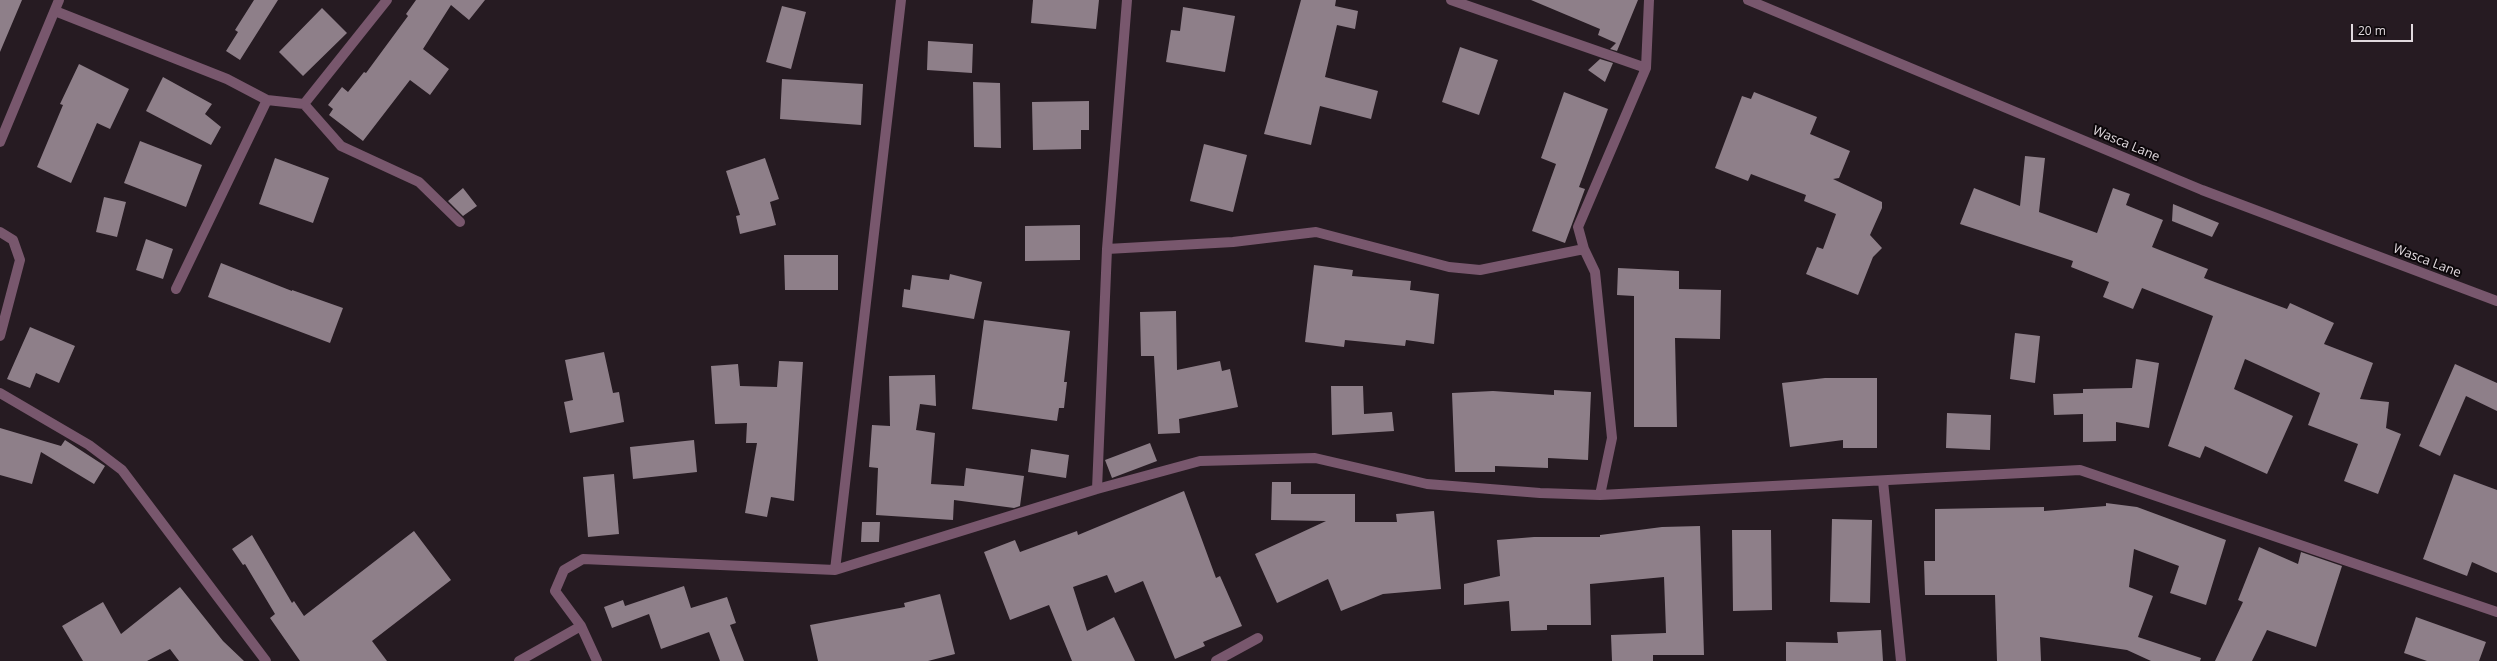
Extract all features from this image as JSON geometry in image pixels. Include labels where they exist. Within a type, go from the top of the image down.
[{"type":"street","points":[[0,142],[59,0]]},
{"type":"street","points":[[304,104],[387,0]]},
{"type":"street","points":[[835,570],[901,0]]},
{"type":"street","points":[[1097,489],[1107,249],[1127,0]]},
{"type":"street","points":[[1451,0],[1646,68]]},
{"type":"street","points":[[1600,495],[1612,438],[1594,272],[1584,249],[1578,227],[1646,68],[1649,0]]},
{"type":"street","name":"Wasca Lane","points":[[1748,0],[2202,190],[2497,301]]},
{"type":"street","points":[[55,11],[227,79],[267,100],[304,104],[341,146],[419,182],[460,222]]},
{"type":"street","points":[[176,289],[267,100]]},
{"type":"street","points":[[0,232],[13,240],[20,260],[0,336]]},
{"type":"street","points":[[1107,249],[1233,242],[1316,232],[1449,267],[1480,270],[1584,249]]},
{"type":"street","points":[[0,392],[89,445],[122,470],[266,661]]},
{"type":"street","points":[[597,661],[581,626],[555,591],[564,570],[583,559],[835,570],[1097,489],[1200,460],[1315,458],[1427,484],[1540,493],[1600,495],[2080,470],[2497,612]]},
{"type":"street","points":[[1883,481],[1901,661]]},
{"type":"street","points":[[519,661],[581,626]]},
{"type":"street","points":[[1216,661],[1258,638]]},
{"type":"building","points":[[0,0],[22,0],[0,52]]},
{"type":"building","points":[[254,0],[278,0],[240,60],[226,51],[238,32],[235,30]]},
{"type":"building","points":[[416,0],[485,0],[469,20],[451,5],[423,49],[449,69],[430,95],[410,80],[363,141],[329,115],[333,109],[328,105],[342,87],[348,92],[364,72],[366,73],[408,16],[406,14]]},
{"type":"building","points":[[1033,0],[1099,0],[1096,29],[1031,23]]},
{"type":"building","points":[[1301,0],[1336,0],[1335,6],[1358,11],[1355,29],[1337,25],[1325,77],[1378,91],[1371,119],[1320,106],[1311,145],[1264,134]]},
{"type":"building","points":[[1531,0],[1638,0],[1617,51],[1610,49],[1616,43],[1598,35],[1600,29]]},
{"type":"building","points":[[782,6],[806,12],[791,69],[766,62]]},
{"type":"building","points":[[1183,7],[1235,16],[1225,72],[1166,62],[1171,30],[1180,31]]},
{"type":"building","points":[[322,8],[347,33],[303,76],[279,52]]},
{"type":"building","points":[[928,41],[973,44],[972,73],[927,70]]},
{"type":"building","points":[[1460,47],[1498,60],[1479,115],[1442,102]]},
{"type":"building","points":[[1600,59],[1613,63],[1605,82],[1588,70]]},
{"type":"building","points":[[79,64],[129,89],[110,129],[97,123],[71,183],[37,167],[63,105],[60,104]]},
{"type":"building","points":[[163,77],[212,104],[205,114],[221,127],[211,145],[146,111]]},
{"type":"building","points":[[782,79],[863,84],[861,125],[780,119]]},
{"type":"building","points":[[973,82],[1000,83],[1001,148],[974,147]]},
{"type":"building","points":[[1564,92],[1608,109],[1579,187],[1585,189],[1565,243],[1532,231],[1556,164],[1541,158]]},
{"type":"building","points":[[1754,92],[1817,117],[1810,134],[1850,151],[1839,178],[1833,179],[1882,202],[1882,208],[1870,235],[1882,248],[1873,257],[1858,295],[1806,274],[1817,247],[1823,249],[1836,214],[1804,201],[1806,195],[1751,174],[1748,181],[1715,168],[1742,96],[1751,99]]},
{"type":"building","points":[[1089,101],[1089,130],[1081,130],[1081,149],[1033,150],[1032,102]]},
{"type":"building","points":[[140,141],[202,165],[186,207],[124,183]]},
{"type":"building","points":[[1204,144],[1247,155],[1233,212],[1190,201]]},
{"type":"building","points":[[2025,156],[2045,158],[2039,212],[2097,233],[2113,188],[2130,194],[2126,205],[2163,220],[2152,247],[2208,269],[2204,278],[2287,309],[2290,303],[2334,323],[2324,344],[2373,363],[2360,399],[2389,402],[2386,428],[2401,434],[2378,494],[2344,481],[2358,444],[2308,425],[2320,393],[2245,359],[2234,389],[2293,416],[2267,474],[2205,446],[2200,458],[2168,446],[2213,316],[2142,288],[2133,309],[2103,297],[2109,282],[2071,267],[2073,261],[1960,224],[1974,188],[2020,206]]},
{"type":"building","points":[[275,158],[329,178],[313,223],[259,204]]},
{"type":"building","points":[[765,158],[779,199],[770,202],[776,225],[740,234],[736,216],[740,215],[726,171]]},
{"type":"building","points":[[463,188],[477,206],[463,216],[448,201]]},
{"type":"building","points":[[104,197],[126,202],[117,237],[96,232]]},
{"type":"building","points":[[2173,204],[2219,223],[2212,237],[2172,221]]},
{"type":"building","points":[[1080,225],[1080,260],[1025,261],[1025,226]]},
{"type":"building","points":[[146,239],[173,249],[163,279],[136,270]]},
{"type":"building","points":[[784,255],[838,255],[838,290],[785,290]]},
{"type":"building","points":[[221,263],[292,291],[343,308],[330,343],[208,297]]},
{"type":"building","points":[[1314,265],[1353,270],[1352,276],[1411,281],[1410,290],[1439,294],[1434,344],[1406,340],[1405,346],[1345,340],[1344,347],[1305,342]]},
{"type":"building","points":[[1618,268],[1679,271],[1679,289],[1721,290],[1720,339],[1675,338],[1677,427],[1634,427],[1634,296],[1617,295]]},
{"type":"building","points":[[950,274],[982,282],[974,319],[902,307],[904,289],[910,290],[912,275],[949,280]]},
{"type":"building","points":[[1176,311],[1177,370],[1220,361],[1222,371],[1230,369],[1238,407],[1179,419],[1180,433],[1158,434],[1154,356],[1141,356],[1140,312]]},
{"type":"building","points":[[984,320],[1070,331],[1064,382],[1067,382],[1064,408],[1059,408],[1057,421],[972,409]]},
{"type":"building","points":[[30,327],[75,346],[59,383],[36,373],[30,388],[7,379]]},
{"type":"building","points":[[2015,333],[2040,336],[2035,383],[2010,379]]},
{"type":"building","points":[[604,352],[613,393],[619,392],[624,422],[570,433],[564,402],[573,400],[565,360]]},
{"type":"building","points":[[2136,359],[2159,363],[2149,428],[2116,422],[2116,441],[2083,442],[2083,414],[2054,415],[2053,394],[2083,393],[2083,389],[2132,388]]},
{"type":"building","points":[[779,361],[803,362],[794,501],[771,497],[767,517],[745,513],[757,443],[746,443],[747,423],[715,424],[711,366],[738,364],[740,386],[777,387]]},
{"type":"building","points":[[2455,364],[2497,383],[2497,411],[2466,396],[2440,456],[2419,446]]},
{"type":"building","points":[[935,375],[936,406],[920,404],[916,430],[935,433],[931,484],[964,486],[966,468],[1024,476],[1020,506],[1014,508],[954,500],[953,520],[876,515],[878,468],[869,467],[872,425],[890,426],[889,376]]},
{"type":"building","points":[[1825,378],[1877,378],[1877,448],[1843,448],[1843,440],[1790,447],[1782,383]]},
{"type":"building","points":[[1331,386],[1363,386],[1364,414],[1392,412],[1394,431],[1332,435]]},
{"type":"building","points":[[1554,390],[1591,392],[1588,460],[1548,458],[1548,468],[1495,466],[1495,472],[1455,472],[1452,393],[1493,391],[1554,395]]},
{"type":"building","points":[[1947,413],[1991,415],[1990,450],[1946,448]]},
{"type":"building","points":[[0,428],[61,446],[65,440],[105,466],[94,484],[41,452],[32,484],[0,475]]},
{"type":"building","points":[[694,440],[697,472],[633,479],[630,447]]},
{"type":"building","points":[[1150,443],[1157,461],[1112,478],[1105,460]]},
{"type":"building","points":[[1031,449],[1069,455],[1066,478],[1028,472]]},
{"type":"building","points":[[614,474],[619,534],[588,537],[583,477]]},
{"type":"building","points":[[2454,474],[2497,490],[2497,573],[2472,562],[2467,576],[2423,559]]},
{"type":"building","points":[[1272,482],[1291,482],[1291,494],[1355,494],[1355,522],[1397,522],[1396,514],[1434,511],[1441,589],[1383,594],[1341,611],[1328,579],[1277,603],[1255,554],[1326,521],[1271,520]]},
{"type":"building","points":[[1184,491],[1216,578],[1220,576],[1242,626],[1203,642],[1205,646],[1175,659],[1143,581],[1115,593],[1107,575],[1073,587],[1087,631],[1114,617],[1135,661],[1072,661],[1049,605],[1010,620],[984,552],[1015,540],[1020,552],[1077,531],[1078,535]]},
{"type":"building","points":[[2106,503],[2137,507],[2226,540],[2206,605],[2170,593],[2179,566],[2134,549],[2129,587],[2153,596],[2138,637],[2201,658],[2200,661],[2151,661],[2127,650],[2040,637],[2041,661],[1997,661],[1995,595],[1925,595],[1924,561],[1935,561],[1935,509],[2044,507],[2044,511],[2106,506]]},
{"type":"building","points":[[1832,519],[1872,520],[1870,603],[1830,602]]},
{"type":"building","points":[[862,522],[880,522],[879,542],[861,542]]},
{"type":"building","points":[[1700,526],[1704,655],[1653,655],[1653,661],[1612,661],[1611,635],[1666,633],[1664,577],[1590,584],[1591,625],[1547,625],[1547,630],[1511,631],[1509,601],[1464,605],[1464,584],[1500,576],[1497,540],[1534,537],[1600,537],[1600,535],[1662,527]]},
{"type":"building","points":[[1732,530],[1771,530],[1772,610],[1733,611]]},
{"type":"building","points":[[414,531],[451,580],[372,641],[387,661],[300,661],[270,618],[275,614],[245,564],[243,565],[232,549],[252,535],[292,603],[294,601],[304,616]]},
{"type":"building","points":[[2259,547],[2298,564],[2301,552],[2342,566],[2316,647],[2267,630],[2252,661],[2215,661],[2243,602],[2238,600]]},
{"type":"building","points":[[684,586],[691,608],[727,597],[736,623],[730,625],[744,661],[720,661],[709,632],[661,649],[649,614],[612,628],[604,607],[623,600],[625,606]]},
{"type":"building","points":[[180,587],[223,641],[244,661],[179,661],[170,649],[147,661],[83,661],[62,626],[103,602],[121,634]]},
{"type":"building","points":[[940,594],[955,654],[928,661],[818,661],[810,625],[905,607],[904,603]]},
{"type":"building","points":[[2416,617],[2486,642],[2479,661],[2427,661],[2404,653]]},
{"type":"building","points":[[1881,630],[1883,661],[1786,661],[1786,642],[1838,643],[1837,632]]}]
